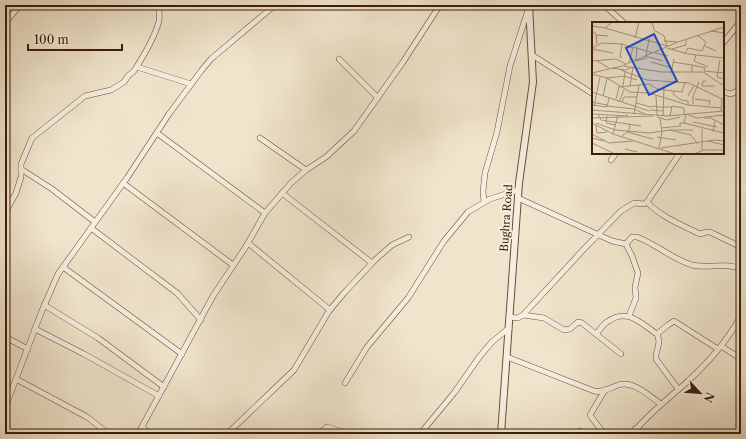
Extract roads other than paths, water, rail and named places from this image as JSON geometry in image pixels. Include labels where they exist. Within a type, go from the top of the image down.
[{"type":"street","points":[[5,23],[20,5]]},
{"type":"street","points":[[5,213],[16,193],[21,177],[23,158],[32,138],[85,96],[111,90],[124,82],[137,67],[155,32],[160,15],[158,5]]},
{"type":"street","points":[[5,408],[44,305],[58,274],[191,84],[211,59],[275,5]]},
{"type":"street","points":[[138,434],[201,320],[265,213],[291,183],[306,170],[326,157],[354,131],[403,62],[440,5]]},
{"type":"street","points":[[604,5],[623,22]]},
{"type":"street","points":[[484,202],[483,191],[485,173],[497,132],[510,66],[529,7]]},
{"type":"street","name":"Bughra Road","points":[[501,434],[518,190],[533,82],[529,7]]},
{"type":"street","points":[[724,42],[741,21]]},
{"type":"street","points":[[532,55],[592,93]]},
{"type":"street","points":[[339,59],[378,98]]},
{"type":"street","points":[[137,67],[191,84]]},
{"type":"street","points":[[724,92],[732,94],[741,89]]},
{"type":"street","points":[[157,133],[265,213]]},
{"type":"street","points":[[260,138],[306,170]]},
{"type":"street","points":[[612,160],[615,154]]},
{"type":"street","points":[[509,317],[518,318],[523,315],[599,234],[630,204],[644,204],[679,154]]},
{"type":"street","points":[[21,168],[52,189],[95,222]]},
{"type":"street","points":[[123,183],[233,265]]},
{"type":"street","points":[[345,383],[367,347],[408,298],[450,232],[468,212],[484,202],[518,190]]},
{"type":"street","points":[[282,193],[372,263]]},
{"type":"street","points":[[518,198],[616,242],[626,244]]},
{"type":"street","points":[[646,202],[670,219],[700,234],[710,232],[741,247]]},
{"type":"street","points":[[91,228],[177,293],[201,320]]},
{"type":"street","points":[[227,434],[294,370],[330,310],[344,292],[392,245],[408,237]]},
{"type":"street","points":[[626,244],[632,237],[637,237],[690,264],[706,267],[730,265],[741,269]]},
{"type":"street","points":[[248,243],[330,310]]},
{"type":"street","points":[[626,244],[638,273],[634,287],[636,298],[629,316]]},
{"type":"street","points":[[63,267],[182,354]]},
{"type":"street","points":[[44,305],[98,338],[164,387]]},
{"type":"street","points":[[523,315],[544,318],[564,330],[570,329],[578,322],[582,323],[621,354]]},
{"type":"street","points":[[596,334],[610,320],[621,315],[629,316],[657,334],[660,344],[656,359],[678,389]]},
{"type":"street","points":[[632,434],[635,429],[661,404],[697,372],[719,348],[741,316]]},
{"type":"street","points":[[657,334],[668,324],[674,321],[719,348],[741,359]]},
{"type":"street","points":[[420,434],[454,393],[480,356],[492,342],[508,328]]},
{"type":"street","points":[[35,329],[84,354],[159,396]]},
{"type":"street","points":[[5,337],[28,349]]},
{"type":"street","points":[[507,357],[589,390],[598,392],[624,384],[631,384],[661,404]]},
{"type":"street","points":[[16,379],[87,417],[109,434]]},
{"type":"street","points":[[604,434],[590,415],[605,390]]},
{"type":"street","points":[[142,427],[151,434]]},
{"type":"street","points":[[318,434],[327,427],[349,434]]},
{"type":"street","points":[[635,429],[645,434]]}]
